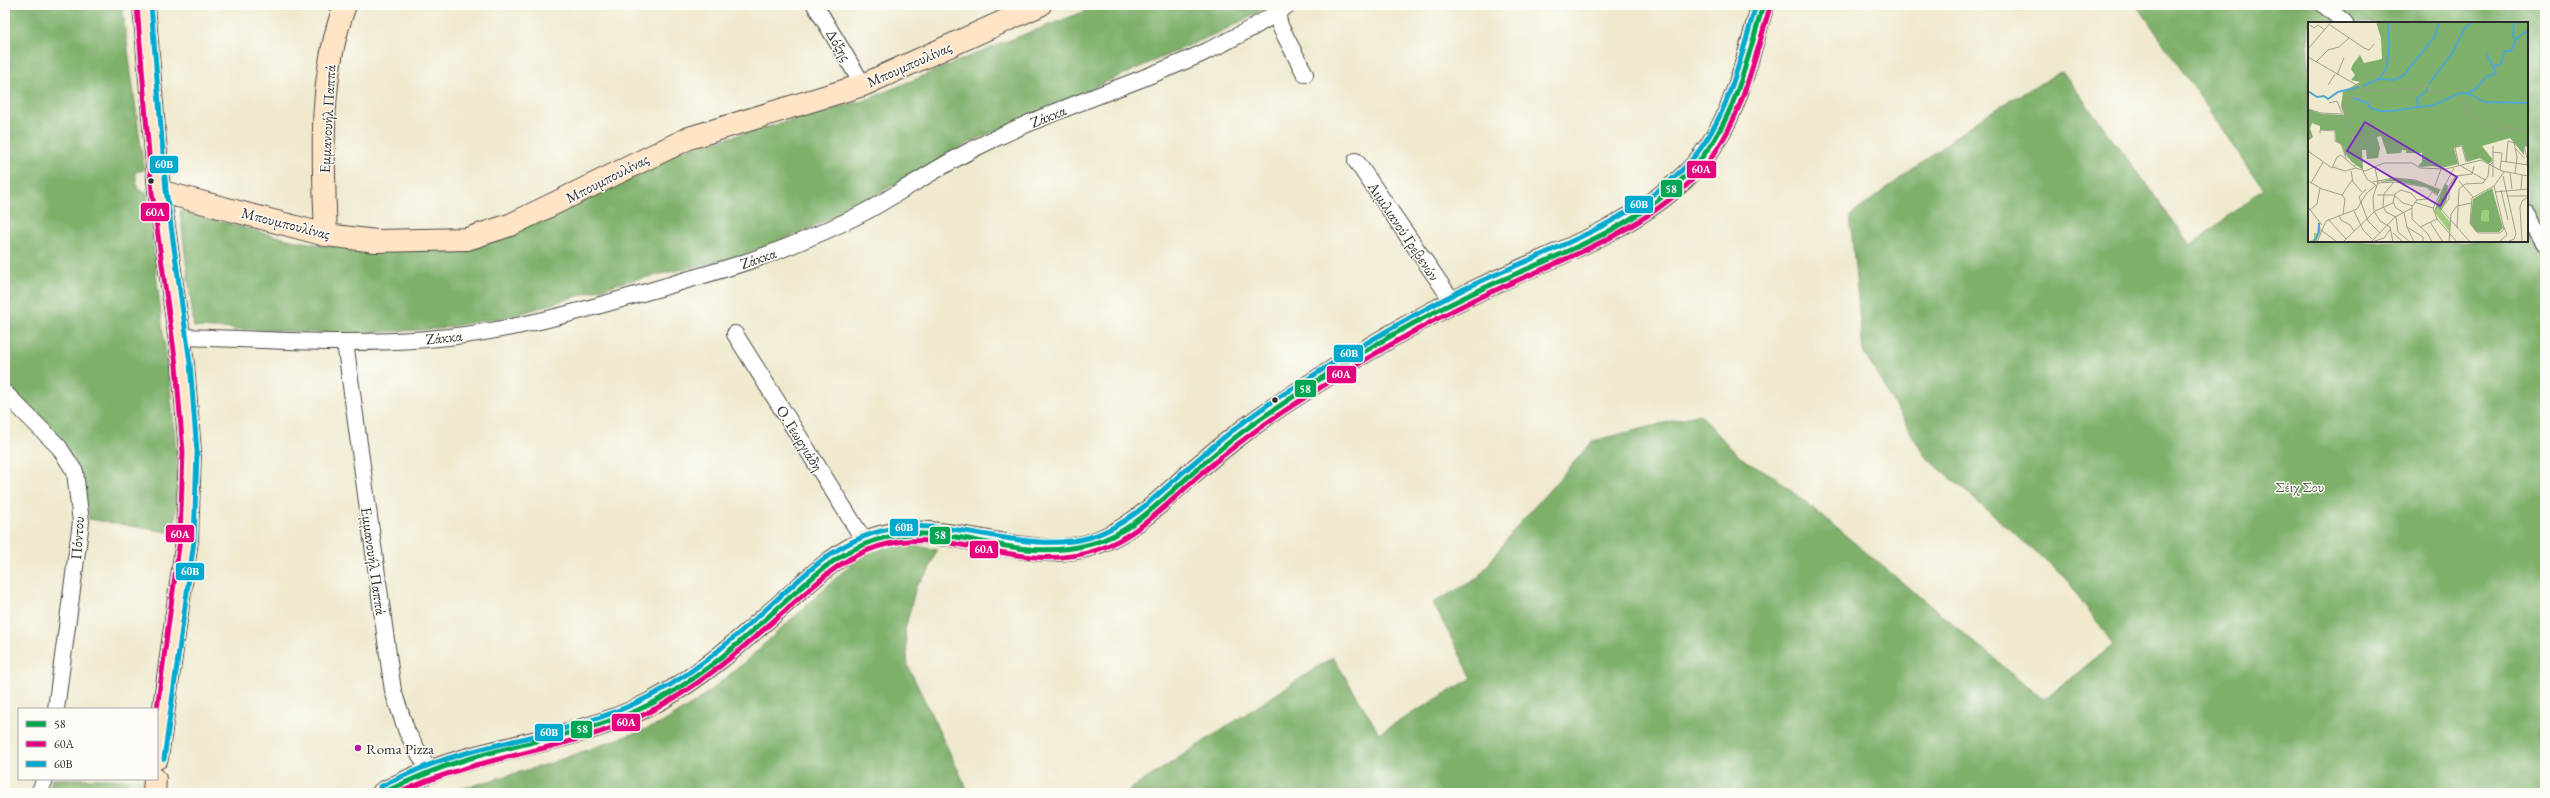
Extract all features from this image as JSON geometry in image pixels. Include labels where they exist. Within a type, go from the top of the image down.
[{"type":"street","points":[[144,5],[159,191],[179,337],[189,439],[189,505],[187,540],[158,751]]},
{"type":"street","name":"Εμμανουήλ Παππά","points":[[326,235],[323,170],[326,100],[331,54],[345,5]]},
{"type":"street","name":"Δόξης","points":[[815,5],[863,85]]},
{"type":"street","name":"Μπουμπουλίνας","points":[[159,191],[326,235],[376,241],[467,239],[510,225],[689,138],[863,85],[1040,5]]},
{"type":"street","points":[[383,793],[429,771],[594,727],[643,708],[668,694],[717,661],[825,566],[865,542],[891,533],[914,532],[1050,550],[1075,548],[1095,544],[1128,527],[1149,511],[1217,451],[1263,416],[1344,364],[1453,302],[1619,224],[1650,206],[1685,177],[1709,149],[1734,104],[1763,5]]},
{"type":"street","points":[[2324,5],[2344,22]]},
{"type":"street","points":[[1283,9],[1280,26],[1305,74]]},
{"type":"street","name":"Ζάκκα","points":[[179,337],[345,342],[428,339],[514,328],[718,272],[776,252],[873,207],[921,177],[998,137],[1186,62],[1283,9]]},
{"type":"street","name":"Αιμιλιανού Γρεβενών","points":[[1356,161],[1453,302]]},
{"type":"street","points":[[2528,216],[2545,244]]},
{"type":"street","name":"Ο. Γεωργιάδη","points":[[735,334],[865,542]]},
{"type":"street","name":"Εμμανουήλ Παππά","points":[[345,342],[393,692],[407,732],[429,771]]},
{"type":"street","name":"Πόντου","points":[[5,393],[59,447],[75,472],[81,522],[56,708]]},
{"type":"street","points":[[39,793],[45,780]]},
{"type":"street","points":[[154,793],[155,780]]},
{"type":"green space","points":[[5,5],[122,5],[144,170],[135,172],[138,190],[147,193],[170,385],[177,470],[174,533],[89,519],[84,482],[5,381]]},
{"type":"green space","points":[[1101,5],[1272,5],[1224,30],[977,139],[848,210],[802,232],[738,257],[620,283],[516,315],[437,329],[345,334],[194,327],[180,211],[291,240],[328,246],[446,247],[658,157],[866,100],[992,47]]},
{"type":"green space","name":"Σέιχ Σου","points":[[2137,5],[2545,5],[2545,793],[1125,793],[1333,657],[1379,733],[1472,678],[1433,603],[1478,578],[1513,531],[1593,441],[1700,414],[1738,456],[1775,477],[2044,700],[2113,644],[2065,578],[1924,455],[1863,351],[1850,216],[1982,117],[2062,71],[2191,245],[2263,189]]},
{"type":"green space","points":[[911,545],[937,550],[928,572],[916,586],[905,630],[908,666],[969,793],[447,793],[548,764],[660,724],[696,702],[744,663],[840,574],[865,555],[888,546]]},
{"type":"green space","points":[[52,780],[145,780],[144,793],[48,793]]},
{"type":"transit line","name":"60Β","points":[[151,5],[166,190],[190,363],[197,452],[194,541],[164,759]]},
{"type":"transit line","name":"60Β","points":[[380,787],[419,769],[449,758],[593,720],[636,703],[662,690],[710,657],[821,561],[843,546],[865,536],[885,530],[906,527],[928,527],[1022,540],[1068,542],[1080,540],[1105,532],[1144,507],[1200,457],[1241,424],[1273,401],[1320,371],[1391,328],[1439,302],[1492,276],[1579,238],[1634,208],[1659,190],[1683,169],[1698,152],[1711,133],[1730,92],[1756,5]]},
{"type":"transit line","name":"58","points":[[383,793],[448,765],[594,726],[616,719],[665,697],[713,664],[825,567],[861,546],[895,536],[927,534],[1022,548],[1056,550],[1091,544],[1121,532],[1147,513],[1244,430],[1345,363],[1442,308],[1556,257],[1614,228],[1642,211],[1668,192],[1691,170],[1706,152],[1718,133],[1737,92],[1763,5]]},
{"type":"transit line","name":"60Α","points":[[137,6],[152,192],[176,365],[183,452],[180,539],[157,708]]},
{"type":"transit line","name":"60Α","points":[[399,793],[429,780],[459,770],[553,746],[614,727],[643,715],[669,701],[718,668],[741,650],[830,572],[866,551],[900,542],[932,541],[964,545],[1029,557],[1062,557],[1097,550],[1126,536],[1165,507],[1212,464],[1247,437],[1339,376],[1405,336],[1474,300],[1590,248],[1645,217],[1670,199],[1694,178],[1710,160],[1734,119],[1750,75],[1770,7]]},
{"type":"place","name":"Roma Pizza","points":[[358,748]]}]
